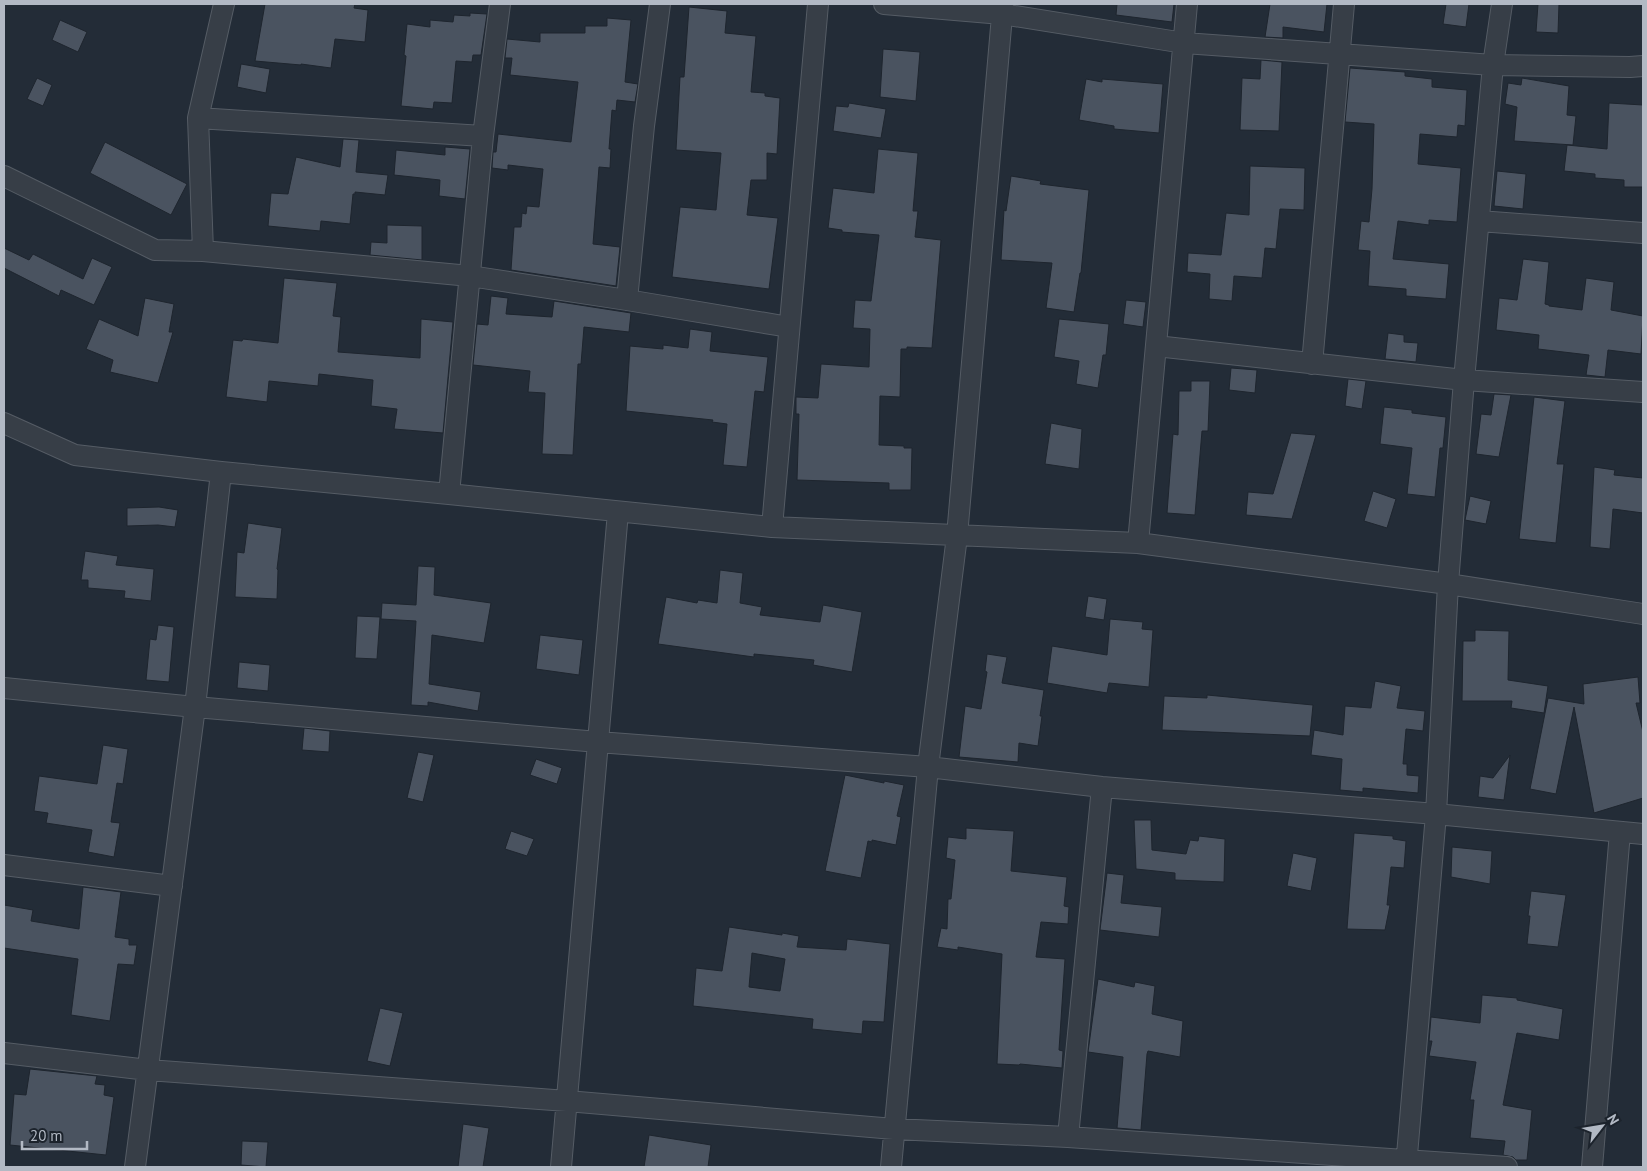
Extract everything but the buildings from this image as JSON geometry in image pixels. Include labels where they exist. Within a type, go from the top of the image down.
[{"type":"street","points":[[203,251],[198,118],[224,4]]},
{"type":"street","points":[[449,494],[483,136],[500,4]]},
{"type":"street","points":[[627,300],[644,126],[660,4]]},
{"type":"street","points":[[772,527],[818,4]]},
{"type":"street","points":[[884,4],[1003,9],[1184,43],[1493,65],[1643,66]]},
{"type":"street","points":[[1138,543],[1187,4]]},
{"type":"street","points":[[1312,364],[1344,4]]},
{"type":"street","points":[[1406,1163],[1436,814],[1448,584],[1464,380],[1493,65],[1502,4]]},
{"type":"street","points":[[891,1167],[928,767],[957,536],[1003,9]]},
{"type":"street","points":[[198,118],[483,136]]},
{"type":"street","points":[[4,176],[155,250],[203,251],[470,276],[789,327]]},
{"type":"street","points":[[1479,221],[1643,233]]},
{"type":"street","points":[[1156,346],[1464,380],[1643,392]]},
{"type":"street","points":[[4,423],[75,455],[221,472],[772,527],[1138,543],[1448,584],[1643,614]]},
{"type":"street","points":[[135,1167],[195,707],[221,472]]},
{"type":"street","points":[[561,1167],[618,512]]},
{"type":"street","points":[[4,688],[195,707],[598,742],[928,767],[1102,787],[1436,814],[1643,834]]},
{"type":"street","points":[[1068,1137],[1102,787]]},
{"type":"street","points":[[1592,1167],[1620,832]]},
{"type":"street","points":[[4,865],[172,886]]},
{"type":"street","points":[[4,1053],[148,1070],[567,1101],[894,1129],[1068,1137],[1406,1163],[1507,1167]]}]
